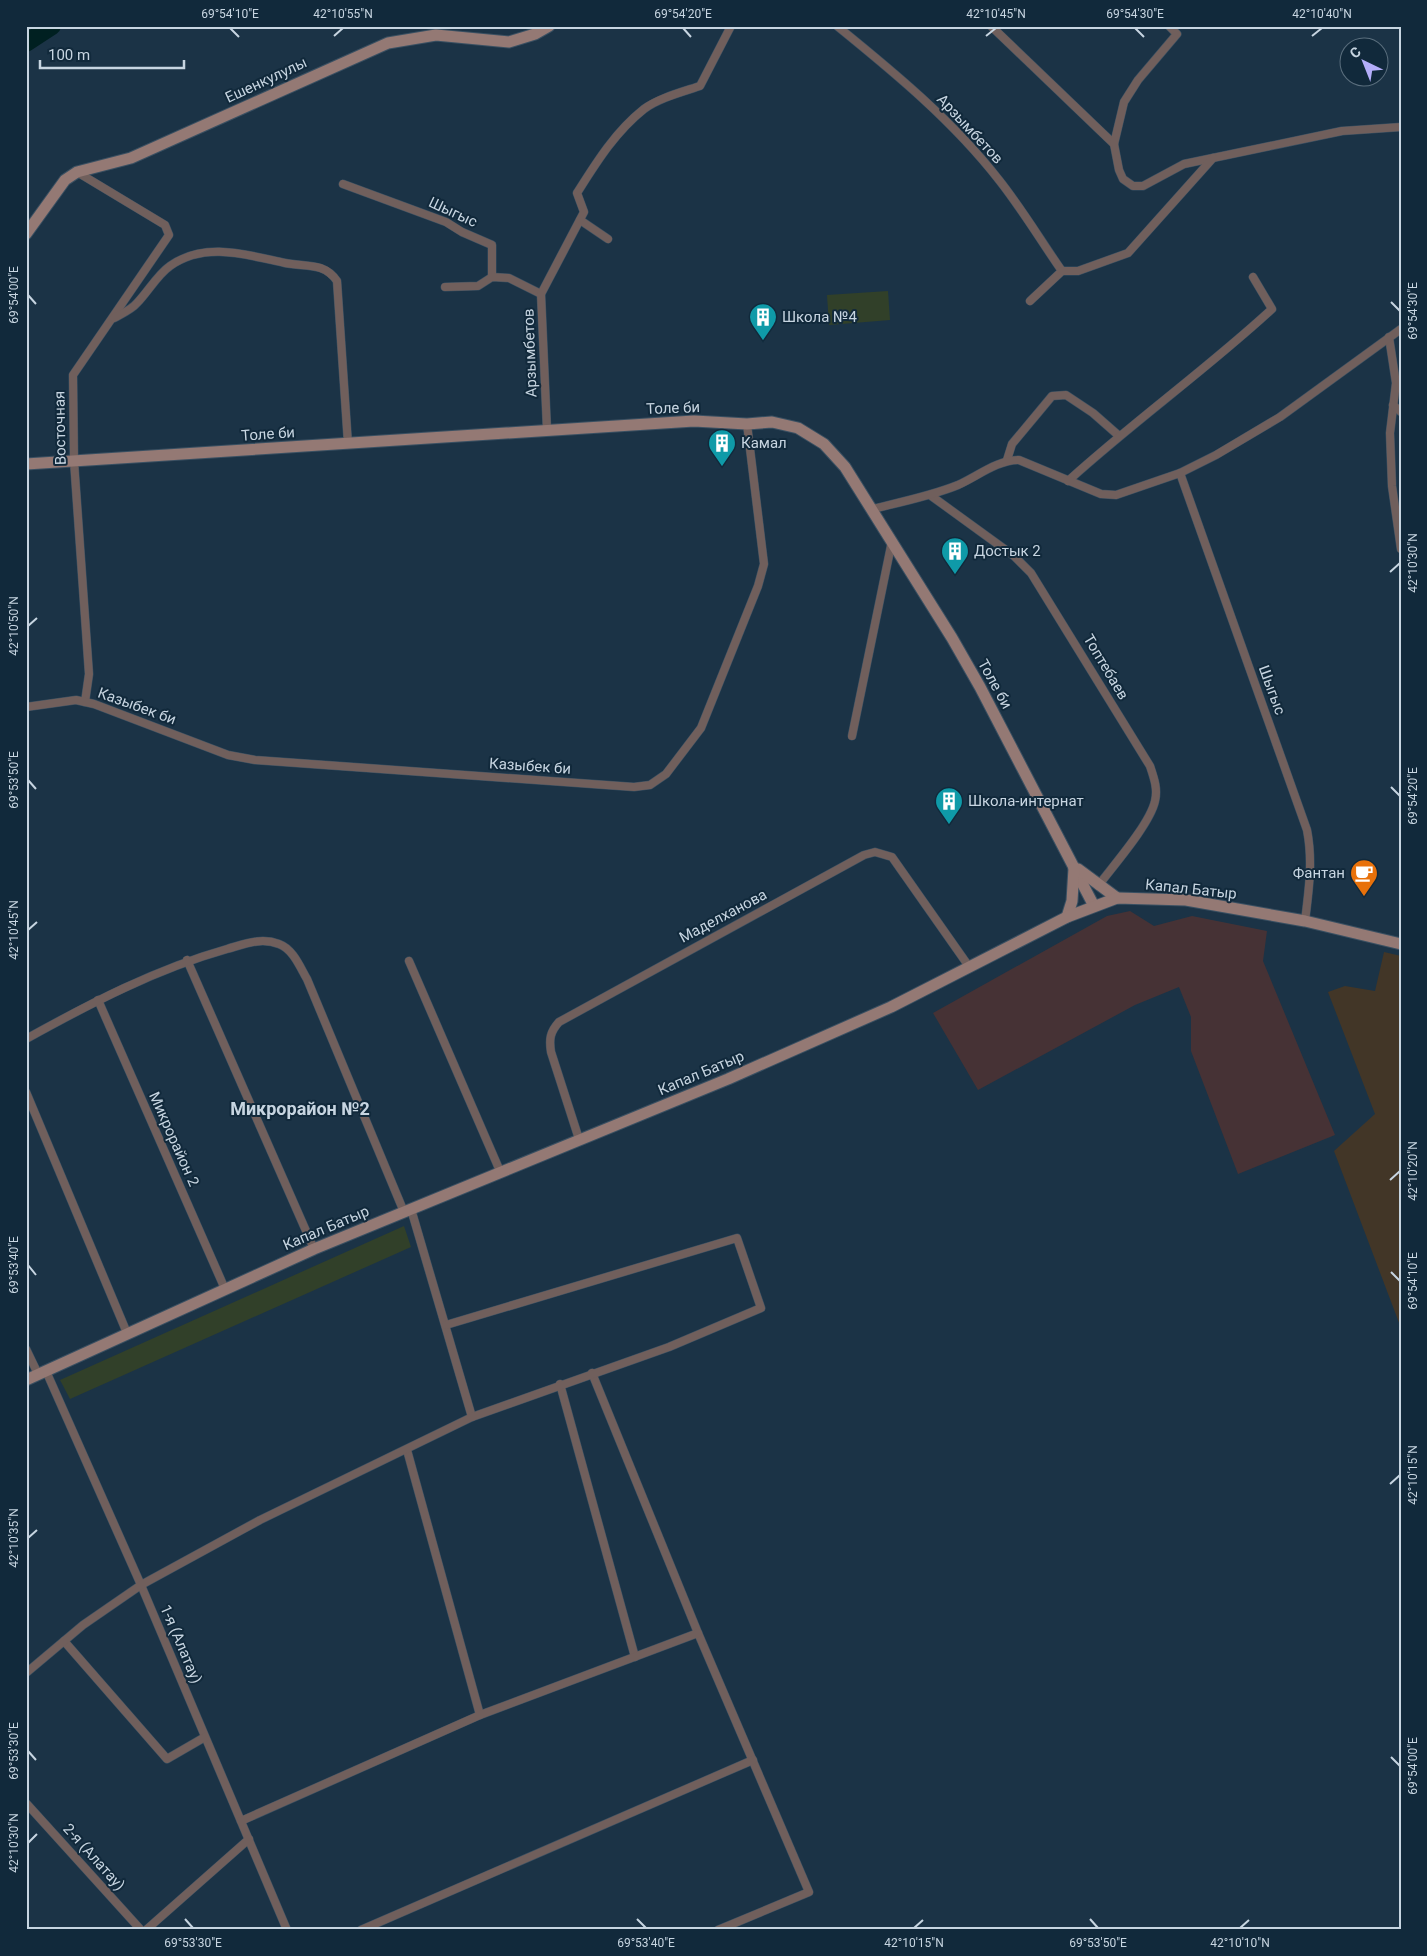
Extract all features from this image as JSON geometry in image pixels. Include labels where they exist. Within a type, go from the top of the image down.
[{"type":"main road","name":"Ешенкулулы","points":[[26,234],[65,180],[77,172],[131,158],[388,43],[436,35],[509,42],[535,34],[549,26]]},
{"type":"main road","name":"Толе би","points":[[26,464],[694,421],[747,424],[772,422],[798,428],[824,444],[845,467],[892,541],[980,687],[1094,906]]},
{"type":"main road","points":[[1074,866],[1098,886],[1117,898]]},
{"type":"main road","points":[[1067,918],[1072,901],[1074,866]]},
{"type":"main road","name":"Капал Батыр","points":[[26,1380],[314,1249],[746,1071],[891,1007],[1067,918],[1117,898],[1186,900],[1305,921],[1401,944]]},
{"type":"street","points":[[608,239],[580,220],[584,212],[577,193],[603,152],[620,132],[645,108],[700,86],[731,26]]},
{"type":"street","name":"Арзымбетов","points":[[836,26],[892,71],[940,115],[999,180],[1062,271]]},
{"type":"street","points":[[991,26],[1114,144]]},
{"type":"street","points":[[1169,26],[1177,34],[1138,80],[1124,102],[1114,144],[1119,170],[1123,178],[1132,186],[1143,186],[1184,164],[1342,131],[1401,127]]},
{"type":"street","points":[[1030,301],[1062,271],[1078,271],[1128,253],[1213,158]]},
{"type":"street","name":"Восточная","points":[[77,172],[165,225],[169,235],[73,375],[74,461],[89,674],[85,702]]},
{"type":"street","name":"Шыгыс","points":[[343,184],[446,222],[462,232],[492,245],[492,277]]},
{"type":"street","name":"Арзымбетов","points":[[546,430],[541,294],[580,220]]},
{"type":"street","points":[[110,320],[135,305],[169,266],[194,254],[227,250],[288,263],[318,267],[330,271],[337,281],[348,444]]},
{"type":"street","points":[[445,287],[478,286],[492,277],[509,278],[541,294]]},
{"type":"street","points":[[1068,480],[1118,435],[1155,408],[1272,308],[1253,277]]},
{"type":"street","points":[[872,509],[930,495],[959,485],[1008,460],[1019,460],[1101,494],[1116,495],[1180,473],[1216,455],[1280,417],[1401,329]]},
{"type":"street","points":[[1389,338],[1396,383],[1390,433],[1392,486],[1401,549]]},
{"type":"street","points":[[1008,460],[1012,444],[1052,396],[1066,395],[1093,413],[1118,435]]},
{"type":"street","points":[[1393,405],[1401,412]]},
{"type":"street","name":"Казыбек би","points":[[26,707],[76,700],[85,702],[228,755],[255,760],[634,788],[650,785],[666,774],[701,728],[760,579],[764,564],[747,424]]},
{"type":"street","name":"Шыгыс","points":[[1180,473],[1307,830],[1311,852],[1311,872],[1305,921]]},
{"type":"street","name":"Топтебаев","points":[[930,495],[1014,556],[1031,573],[1150,766],[1156,786],[1155,802],[1144,823],[1098,886]]},
{"type":"street","points":[[852,736],[892,541]]},
{"type":"street","name":"Маделханова","points":[[580,1139],[551,1052],[550,1039],[553,1029],[559,1022],[864,855],[875,852],[892,857],[970,968]]},
{"type":"street","points":[[26,1039],[98,1000],[187,960],[261,940],[280,944],[291,953],[307,979],[408,1210],[446,1325],[472,1417]]},
{"type":"street","points":[[187,960],[314,1249]]},
{"type":"street","points":[[410,961],[500,1171]]},
{"type":"street","name":"Микрорайон 2","points":[[98,1000],[225,1289]]},
{"type":"street","points":[[26,1092],[127,1333]]},
{"type":"street","points":[[26,1673],[83,1625],[141,1585],[260,1520],[472,1417],[560,1384],[669,1347],[761,1308],[737,1238],[446,1325]]},
{"type":"street","points":[[26,1349],[42,1372]]},
{"type":"street","name":"1-я (Алатау)","points":[[42,1372],[141,1585],[287,1930]]},
{"type":"street","points":[[592,1373],[698,1633],[809,1892],[718,1930]]},
{"type":"street","points":[[560,1384],[635,1657]]},
{"type":"street","points":[[406,1450],[480,1715]]},
{"type":"street","points":[[241,1821],[480,1715],[698,1633]]},
{"type":"street","points":[[64,1641],[167,1759],[205,1737]]},
{"type":"street","points":[[361,1930],[752,1760]]},
{"type":"street","name":"2-я (Алатау)","points":[[26,1803],[141,1930]]},
{"type":"street","points":[[146,1930],[249,1839]]},
{"type":"shaded area","points":[[1130,911],[1154,926],[1192,916],[1267,931],[1263,961],[1335,1135],[1238,1174],[1191,1051],[1191,1017],[1179,987],[1135,1005],[978,1090],[933,1013],[1107,916]]},
{"type":"shaded area","points":[[1384,952],[1401,956],[1401,1328],[1334,1151],[1375,1114],[1328,992],[1345,986],[1375,991]]},
{"type":"green space","points":[[888,291],[890,320],[829,325],[827,295]]},
{"type":"green space","points":[[404,1226],[411,1247],[70,1399],[60,1380]]},
{"type":"waterway","points":[[26,43],[52,26]]},
{"type":"place","name":"Школа №4","points":[[763,341]]},
{"type":"place","name":"Камал","points":[[722,467]]},
{"type":"place","name":"Достык 2","points":[[955,575]]},
{"type":"place","name":"Школа-интернат","points":[[949,825]]},
{"type":"place","name":"Фантан","points":[[1364,897]]},
{"type":"district","name":"Микрорайон №2","points":[[300,1109]]}]
